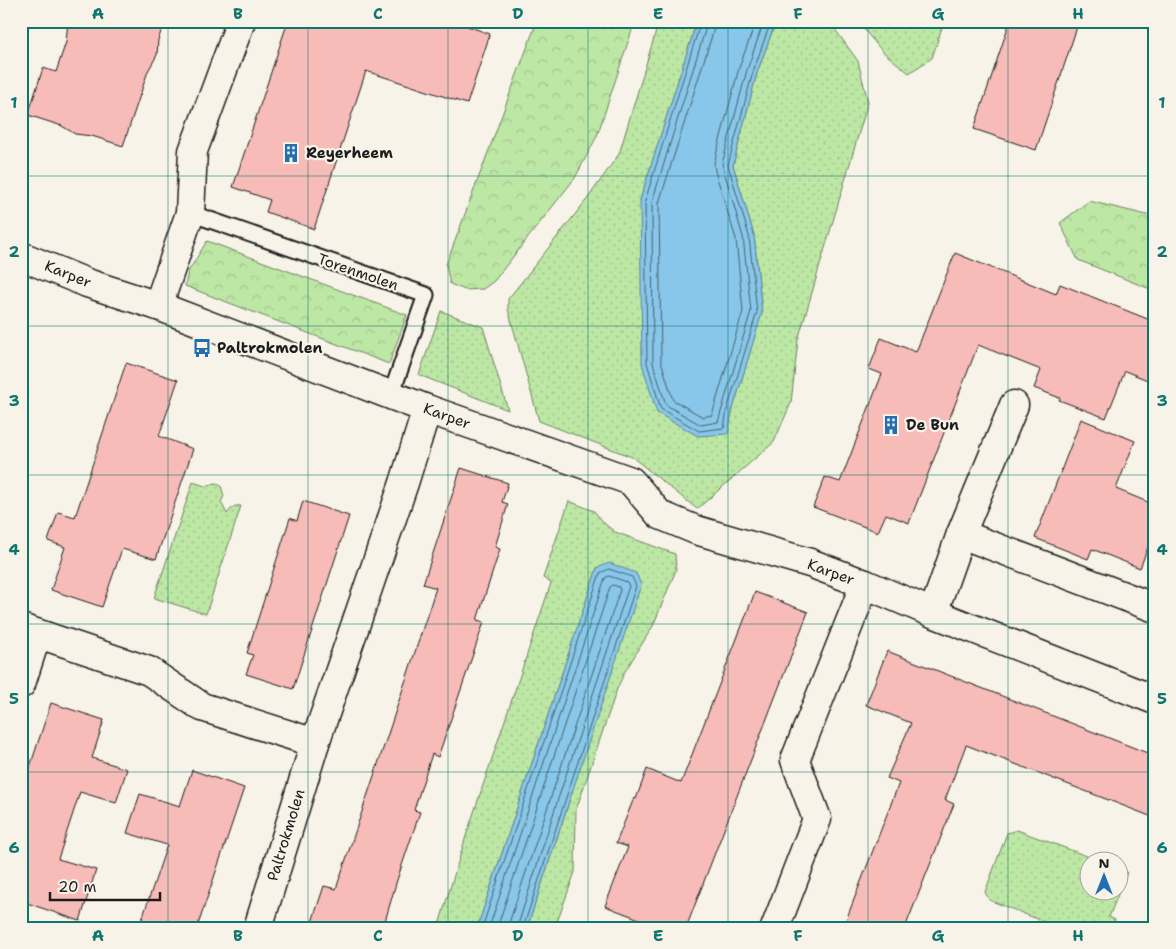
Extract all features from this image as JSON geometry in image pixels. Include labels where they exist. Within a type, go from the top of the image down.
[{"type":"street","points":[[158,306],[190,213],[194,151],[241,21]]},
{"type":"street","name":"Karper","points":[[21,256],[87,283],[158,306],[428,409],[631,481],[660,515],[696,530],[810,563],[865,584],[933,614],[1155,700]]},
{"type":"street","points":[[933,614],[961,534],[1014,405]]},
{"type":"street","name":"Paltrokmolen","points":[[258,928],[315,743],[428,409]]},
{"type":"street","points":[[961,534],[1155,608]]},
{"type":"street","name":"Karper","points":[[775,928],[817,819],[795,760],[865,584]]},
{"type":"street","points":[[21,684],[29,631],[149,672],[202,707],[315,743]]},
{"type":"lane","name":"Torenmolen","points":[[190,213],[426,296],[391,395]]},
{"type":"green space","points":[[537,21],[635,21],[597,136],[575,178],[494,281],[483,289],[465,290],[450,284],[446,265]]},
{"type":"green space","points":[[659,21],[697,21],[640,200],[727,434],[762,312],[754,235],[733,165],[757,73],[776,21],[829,21],[858,61],[868,102],[798,340],[791,403],[774,442],[697,509],[632,457],[539,421],[508,309],[508,299],[588,198],[619,154]]},
{"type":"green space","points":[[857,21],[944,21],[932,58],[909,73],[882,51]]},
{"type":"green space","points":[[1089,201],[1155,217],[1155,291],[1078,260],[1060,223]]},
{"type":"green space","points":[[207,241],[407,315],[389,364],[185,286],[188,272]]},
{"type":"green space","points":[[441,311],[483,327],[508,410],[419,375]]},
{"type":"green space","points":[[193,482],[205,486],[216,483],[221,486],[224,496],[221,502],[227,514],[234,507],[241,506],[206,614],[154,598]]},
{"type":"green space","points":[[569,501],[594,511],[615,532],[675,554],[676,570],[653,626],[624,673],[617,689],[576,810],[575,872],[555,928],[527,928],[570,799],[597,568],[477,928],[438,928],[466,836],[551,583],[543,578]]},
{"type":"green space","points":[[1017,830],[1078,853],[1078,902],[1115,902],[1109,917],[1115,920],[1112,928],[1060,928],[989,900],[985,892],[1007,833]]},
{"type":"water","points":[[697,21],[776,21],[757,73],[733,165],[754,235],[762,313],[732,412],[728,434],[698,436],[657,413],[642,364],[640,200]]},
{"type":"water","points":[[609,563],[636,573],[641,585],[527,928],[477,928],[597,568]]},
{"type":"building","points":[[68,21],[165,21],[158,40],[157,55],[148,71],[123,146],[92,136],[75,134],[62,126],[28,115],[43,68],[56,72],[66,42]]},
{"type":"building","name":"Reyerheem","points":[[288,21],[453,21],[490,34],[467,104],[366,71],[314,229],[266,212],[270,200],[233,187]]},
{"type":"building","points":[[1010,21],[1079,21],[1036,150],[974,129]]},
{"type":"building","points":[[955,253],[1056,294],[1060,284],[1155,322],[1155,383],[1125,371],[1106,418],[1034,388],[1041,370],[978,345],[909,523],[886,514],[878,532],[813,507],[825,477],[840,482],[882,374],[869,369],[881,338],[916,352]]},
{"type":"building","points":[[126,363],[178,380],[159,436],[193,449],[156,559],[122,549],[102,607],[51,590],[65,547],[48,541],[58,512],[75,517]]},
{"type":"building","points":[[1081,419],[1135,441],[1116,489],[1155,505],[1155,529],[1140,568],[1092,549],[1088,559],[1035,538]]},
{"type":"building","points":[[461,468],[508,483],[502,502],[508,504],[495,547],[500,549],[477,620],[484,622],[438,757],[432,754],[414,810],[420,812],[383,928],[310,928],[324,886],[336,889],[436,588],[423,584]]},
{"type":"building","points":[[303,501],[349,516],[293,689],[246,674],[253,655],[247,653],[290,518],[297,521]]},
{"type":"building","points":[[755,592],[808,612],[686,928],[639,928],[642,920],[605,906],[628,847],[616,843],[647,769],[681,783]]},
{"type":"building","points":[[887,651],[1155,756],[1155,818],[966,745],[945,800],[954,804],[905,928],[843,928],[899,783],[887,778],[911,723],[866,705]]},
{"type":"building","points":[[51,703],[104,720],[92,758],[127,769],[116,803],[80,792],[58,859],[96,870],[80,921],[21,901],[21,794]]},
{"type":"building","points":[[192,770],[244,788],[197,928],[139,928],[167,845],[127,833],[140,794],[180,806]]},
{"type":"place","name":"Reyerheem","points":[[291,153]]},
{"type":"place","name":"Paltrokmolen","points":[[202,348]]},
{"type":"place","name":"De Bun","points":[[891,425]]}]
